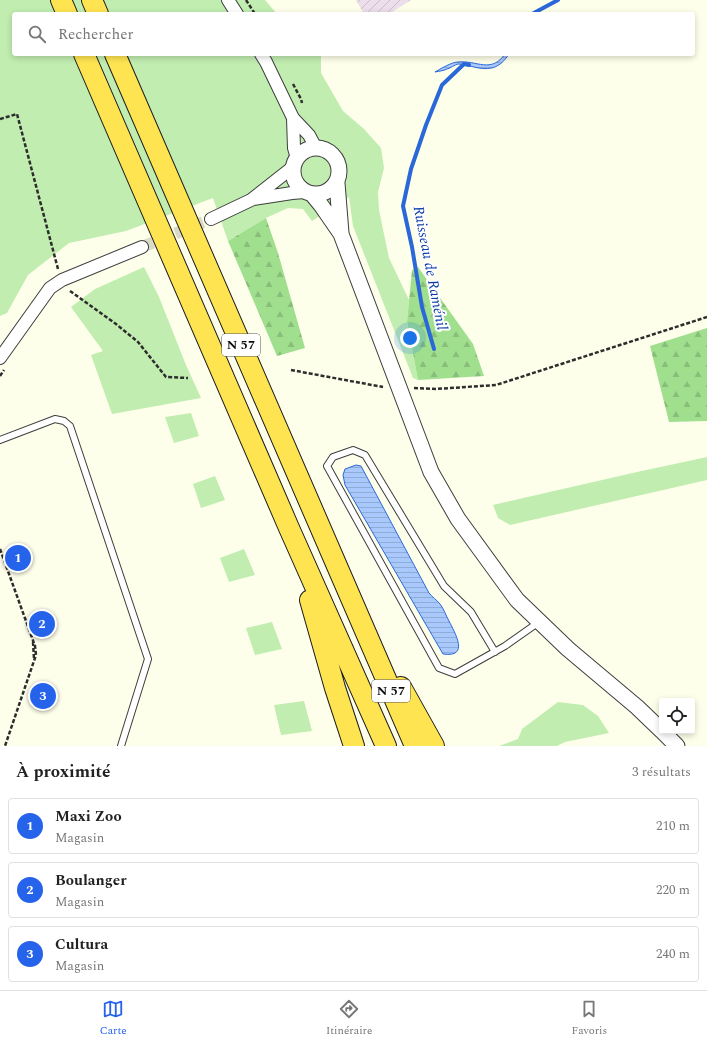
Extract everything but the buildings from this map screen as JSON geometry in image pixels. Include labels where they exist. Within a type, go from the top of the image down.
[{"type":"highway","points":[[61,0],[66,12]]},
{"type":"highway","points":[[92,0],[97,12]]},
{"type":"highway","name":"N 57","points":[[85,56],[289,528],[386,746]]},
{"type":"highway","name":"N 57","points":[[116,56],[366,636],[415,746]]},
{"type":"highway","points":[[289,528],[335,688],[354,746]]},
{"type":"highway","points":[[366,636],[393,674],[434,746]]},
{"type":"street","points":[[228,0],[235,12]]},
{"type":"street","points":[[262,56],[293,118],[309,135],[316,148]]},
{"type":"street","points":[[293,118],[295,158],[293,174],[295,182],[299,188],[308,193],[321,205],[341,234],[431,472],[458,519],[517,600],[568,650],[638,708],[659,728]]},
{"type":"street","points":[[211,219],[252,200],[292,193],[308,193],[318,195],[325,193],[332,189],[337,183],[340,175],[336,159],[331,153],[324,149],[309,149],[295,158],[252,200]]},
{"type":"street","points":[[337,183],[341,234]]},
{"type":"street","points":[[0,358],[50,288],[62,280],[142,247]]},
{"type":"street","points":[[665,734],[677,746]]},
{"type":"lane","points":[[0,440],[55,419],[64,421],[70,426],[148,659],[121,746]]},
{"type":"lane","points":[[495,652],[471,612],[444,586],[365,455],[353,450],[333,457],[326,466],[439,668],[455,674],[495,652],[505,646],[540,622]]},
{"type":"path","points":[[246,0],[253,12]]},
{"type":"path","points":[[0,119],[17,114],[59,272]]},
{"type":"path","points":[[68,289],[138,342],[166,377],[188,378]]},
{"type":"path","points":[[496,385],[707,317]]},
{"type":"path","points":[[0,549],[33,639],[36,655],[5,746]]},
{"type":"shaded area","points":[[356,0],[411,0],[392,12],[363,12]]},
{"type":"green space","points":[[0,0],[265,0],[275,12],[12,12],[12,56],[321,56],[321,73],[343,111],[364,129],[381,148],[384,168],[378,192],[379,210],[389,258],[409,300],[407,321],[418,380],[413,378],[353,226],[349,197],[312,221],[303,209],[288,208],[266,218],[228,241],[213,198],[126,231],[69,243],[28,275],[7,313],[0,316]]},
{"type":"green space","points":[[266,218],[278,253],[305,348],[277,356],[228,241]]},
{"type":"green space","points":[[144,267],[159,297],[201,398],[112,414],[91,355],[103,351],[71,307],[95,289]]},
{"type":"green space","points":[[418,267],[473,344],[484,376],[418,380],[407,321],[412,270]]},
{"type":"green space","points":[[707,328],[707,421],[669,422],[650,346]]},
{"type":"green space","points":[[191,413],[199,436],[174,443],[165,417]]},
{"type":"green space","points":[[707,457],[707,480],[510,525],[498,518],[493,505],[637,472]]},
{"type":"green space","points":[[215,476],[225,500],[201,508],[193,484]]},
{"type":"green space","points":[[244,549],[255,575],[229,582],[220,558]]},
{"type":"green space","points":[[272,622],[282,649],[255,655],[246,628]]},
{"type":"green space","points":[[304,701],[312,731],[281,735],[274,705]]},
{"type":"green space","points":[[558,702],[583,705],[598,716],[609,733],[565,742],[557,746],[499,746],[518,739],[522,729]]},
{"type":"water","points":[[503,56],[508,56],[498,65],[490,68],[485,69],[458,64],[446,70],[435,72],[455,62],[489,65],[500,60]]},
{"type":"water","points":[[356,465],[361,466],[429,593],[443,608],[457,638],[458,648],[456,652],[451,654],[443,654],[345,485],[343,475],[345,469]]},
{"type":"waterway","name":"Ruisseau de Raménil","points":[[536,12],[558,0]]},
{"type":"waterway","name":"Ruisseau de Raménil","points":[[434,349],[422,307],[412,247],[403,206],[411,169],[442,85],[464,64],[469,65]]},
{"type":"tunnel","points":[[142,247],[211,219]]},
{"type":"place","name":"Maxi Zoo","points":[[18,558]]},
{"type":"place","name":"Boulanger","points":[[42,624]]},
{"type":"place","name":"Cultura","points":[[43,696]]}]
